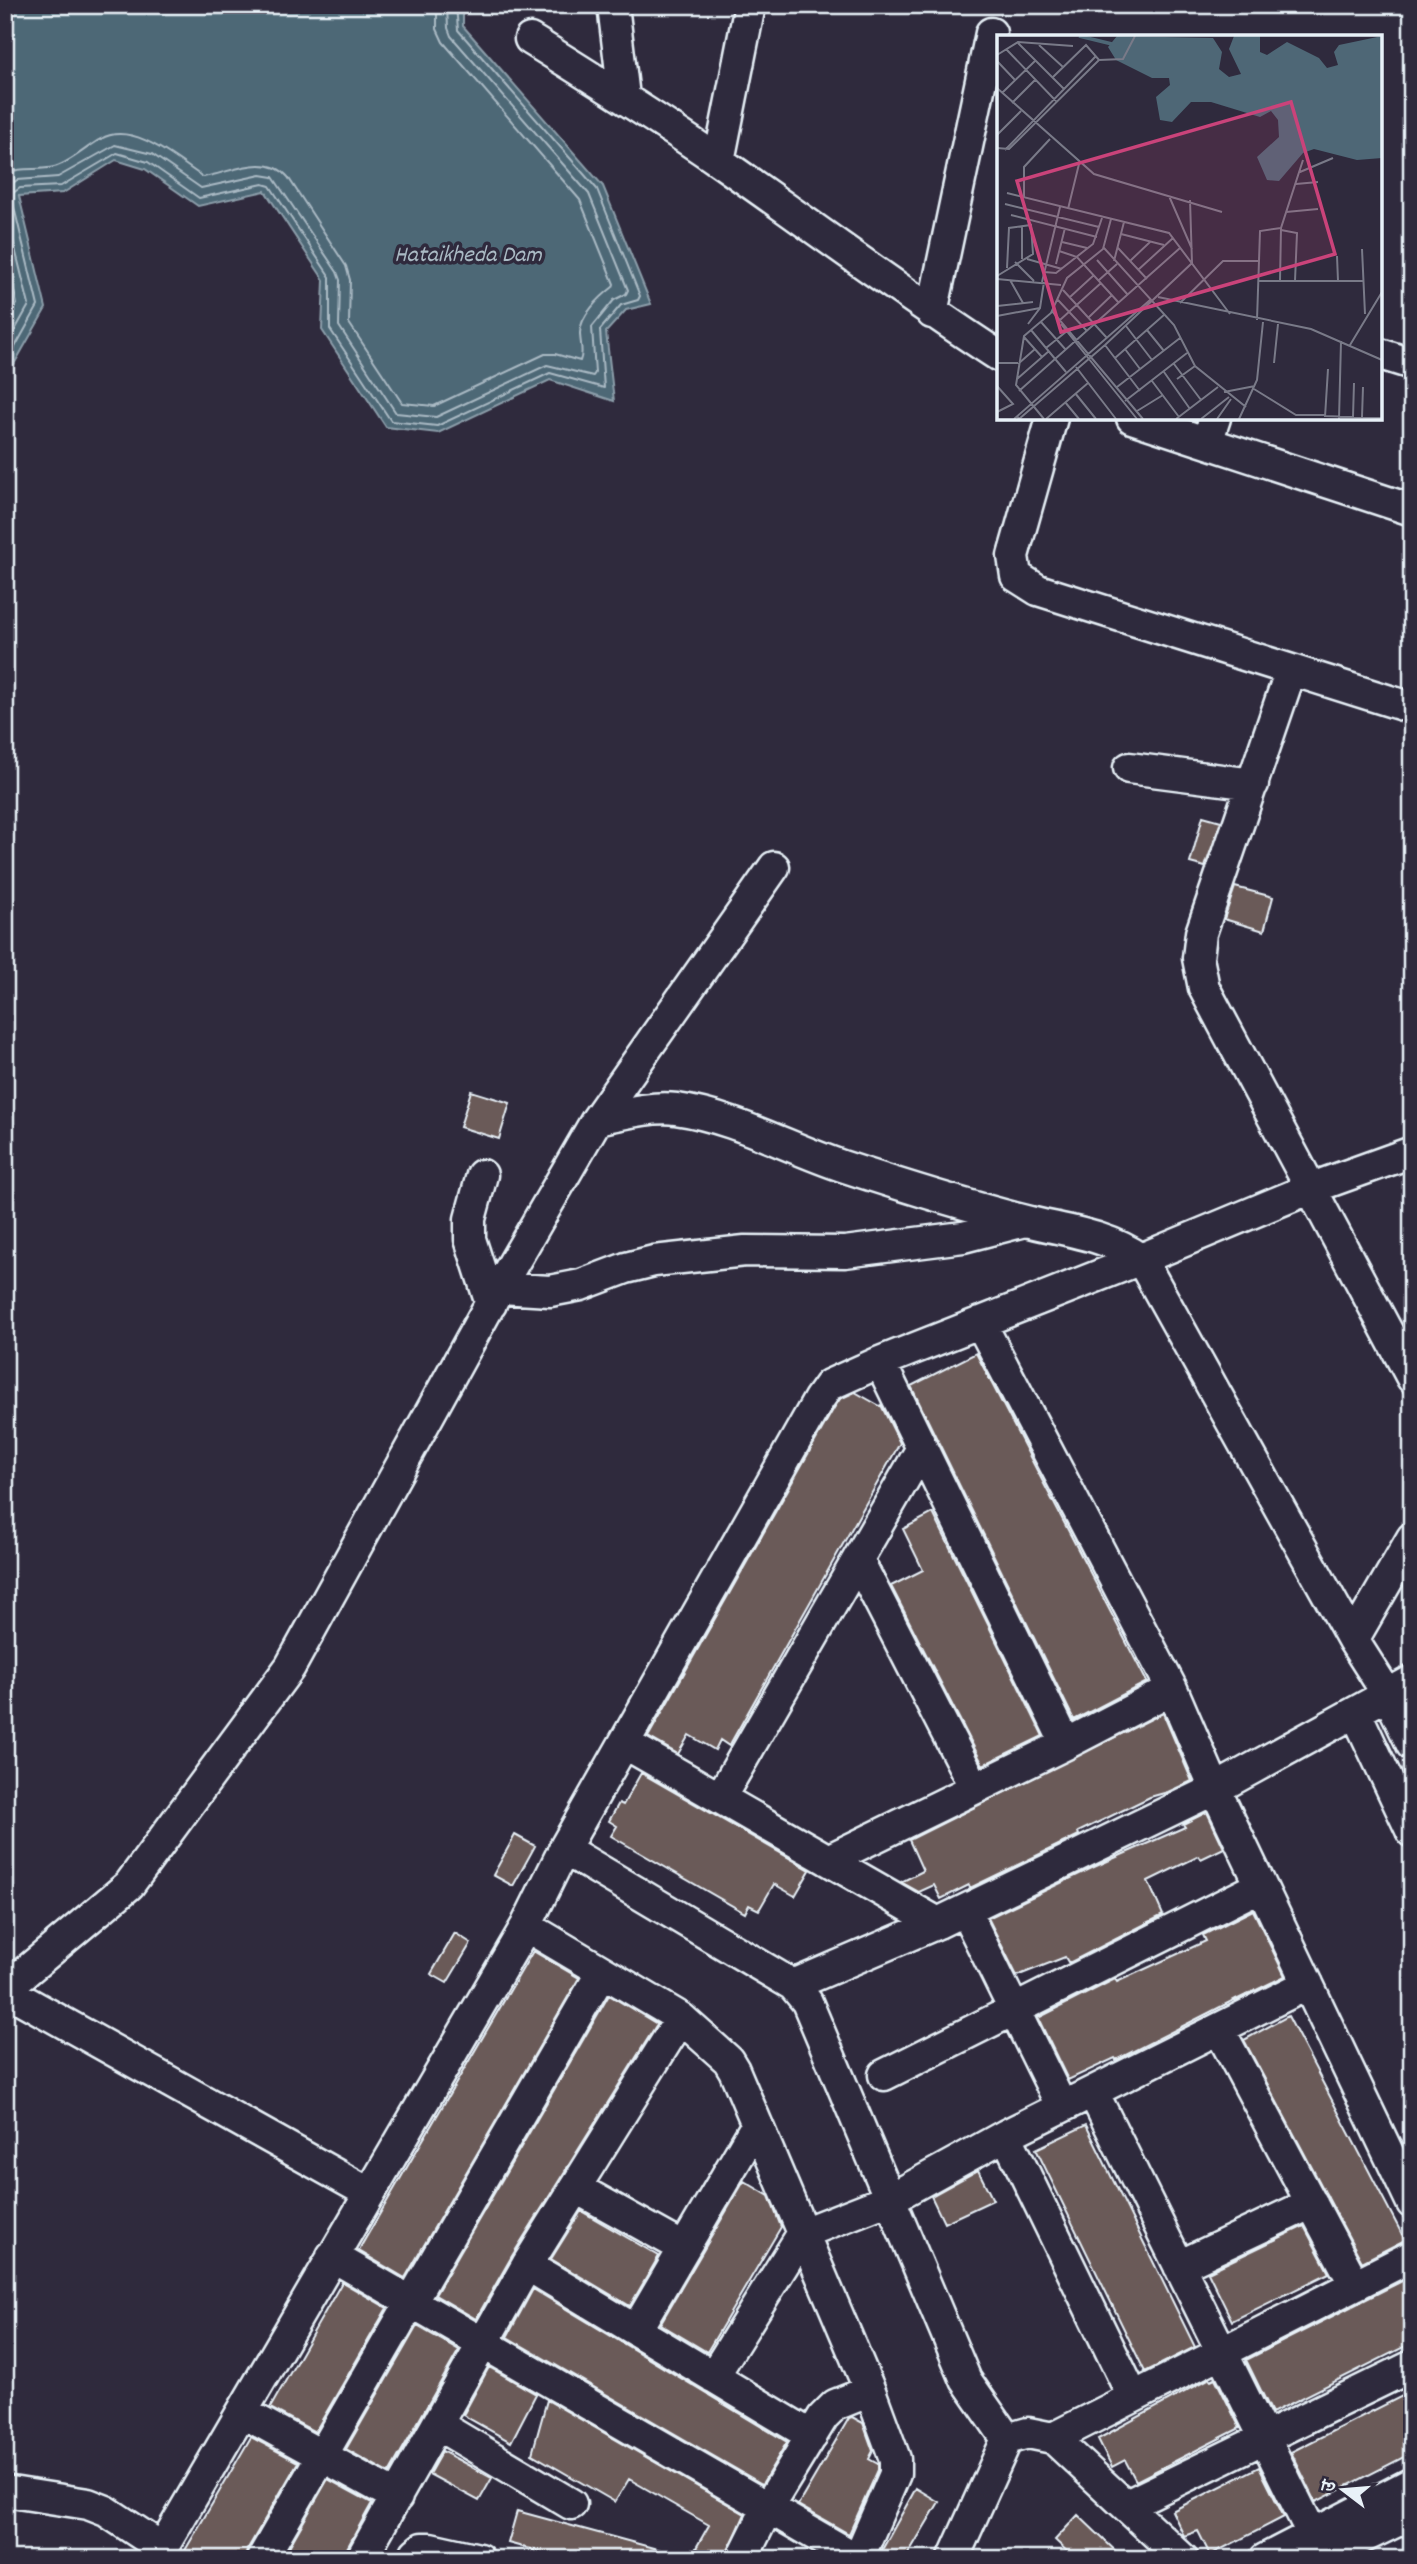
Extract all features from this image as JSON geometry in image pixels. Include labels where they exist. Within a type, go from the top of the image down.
[{"type":"street","points":[[613,5],[624,97]]},
{"type":"street","points":[[719,162],[750,5]]},
{"type":"street","points":[[932,313],[991,33]]},
{"type":"street","points":[[530,39],[624,97],[932,313],[997,355]]},
{"type":"street","points":[[1382,355],[1412,364]]},
{"type":"street","points":[[1051,420],[1013,556],[1016,576],[1038,590],[1412,708]]},
{"type":"street","points":[[1145,420],[1211,430],[1412,510]]},
{"type":"street","points":[[1291,670],[1201,933],[1198,958],[1204,988],[1412,1378]]},
{"type":"street","points":[[1129,768],[1253,784]]},
{"type":"street","points":[[369,2193],[5,1989],[129,1885],[290,1667],[495,1296],[597,1119],[774,867]]},
{"type":"street","points":[[597,1119],[635,1111],[674,1109],[713,1117],[838,1165],[1025,1220],[1102,1239],[1128,1249],[1142,1259],[1353,1640],[1400,1688],[1412,1745]]},
{"type":"street","points":[[5,2491],[88,2504],[106,2511],[159,2553],[526,1926],[564,1849],[829,1385],[1309,1189],[1412,1152]]},
{"type":"street","points":[[482,1175],[471,1219],[470,1238],[495,1296]]},
{"type":"street","points":[[495,1296],[581,1285],[654,1261],[745,1251],[845,1252],[963,1237],[1025,1220]]},
{"type":"street","points":[[980,1322],[1172,1689],[1215,1789],[1412,2203]]},
{"type":"street","points":[[880,1362],[1066,1744]]},
{"type":"street","points":[[720,1798],[922,1448]]},
{"type":"street","points":[[1353,1640],[1412,1538]]},
{"type":"street","points":[[858,1560],[975,1788]]},
{"type":"street","points":[[793,1985],[938,1923],[1215,1789],[1400,1688]]},
{"type":"street","points":[[828,1860],[1172,1689]]},
{"type":"street","points":[[1356,1713],[1412,1832]]},
{"type":"street","points":[[625,1743],[938,1923]]},
{"type":"street","points":[[564,1849],[793,1985],[807,2003],[966,2380],[1007,2439]]},
{"type":"street","points":[[884,2075],[1261,1886]]},
{"type":"street","points":[[965,1910],[1062,2107]]},
{"type":"street","points":[[332,2256],[854,2558],[896,2470],[895,2459],[870,2391],[728,2060],[681,2018],[526,1926]]},
{"type":"street","points":[[262,2559],[602,1972]]},
{"type":"street","points":[[713,2377],[803,2233],[890,2199],[1006,2135],[1308,1984]]},
{"type":"street","points":[[361,2559],[485,2344],[527,2265],[681,2018]]},
{"type":"street","points":[[1219,2029],[1355,2285]]},
{"type":"street","points":[[1093,2092],[1318,2550]]},
{"type":"street","points":[[636,2330],[757,2124]]},
{"type":"street","points":[[1006,2135],[1133,2397]]},
{"type":"street","points":[[576,2188],[684,2248]]},
{"type":"street","points":[[1180,2266],[1312,2203]]},
{"type":"street","points":[[1054,2438],[1412,2256]]},
{"type":"street","points":[[527,2265],[812,2436]]},
{"type":"street","points":[[1127,2505],[1412,2366]]},
{"type":"street","points":[[743,2559],[768,2507],[823,2417],[835,2405],[870,2391]]},
{"type":"street","points":[[242,2412],[397,2497]]},
{"type":"street","points":[[438,2425],[571,2504]]},
{"type":"street","points":[[953,2559],[1007,2439],[1028,2433],[1054,2438],[1183,2559]]},
{"type":"street","points":[[1318,2550],[1410,2486]]},
{"type":"street","points":[[1265,2559],[1318,2550],[1371,2547],[1412,2514]]},
{"type":"street","points":[[415,2559],[416,2553],[422,2548],[430,2547],[479,2559]]},
{"type":"water","name":"Hataikheda Dam","points":[[5,5],[463,5],[463,26],[603,186],[651,304],[626,310],[606,332],[614,401],[550,380],[438,433],[386,427],[322,330],[324,280],[265,191],[198,206],[145,169],[116,160],[63,193],[19,196],[46,308],[5,380]]},
{"type":"building","points":[[1203,816],[1221,821],[1205,867],[1190,863]]},
{"type":"building","points":[[1235,887],[1273,897],[1264,931],[1224,919]]},
{"type":"building","points":[[471,1091],[510,1103],[499,1139],[460,1127]]},
{"type":"building","points":[[976,1353],[1147,1682],[1074,1720],[911,1386]]},
{"type":"building","points":[[855,1392],[881,1405],[900,1443],[729,1746],[720,1740],[715,1750],[689,1735],[678,1754],[648,1737],[834,1408],[840,1399]]},
{"type":"building","points":[[933,1513],[1043,1736],[983,1765],[891,1586],[923,1570],[903,1529]]},
{"type":"building","points":[[1163,1713],[1192,1781],[1150,1797],[1078,1832],[1079,1835],[970,1888],[969,1885],[941,1899],[934,1885],[919,1892],[901,1882],[923,1871],[909,1840]]},
{"type":"building","points":[[641,1773],[810,1870],[795,1896],[774,1884],[759,1910],[749,1905],[745,1913],[611,1836],[617,1826],[609,1821],[619,1803],[623,1805]]},
{"type":"building","points":[[1207,1812],[1224,1848],[1201,1859],[1199,1856],[1148,1881],[1163,1915],[1071,1962],[1065,1957],[1017,1976],[988,1918],[1185,1827],[1183,1824]]},
{"type":"building","points":[[515,1835],[535,1846],[513,1886],[493,1875]]},
{"type":"building","points":[[1253,1910],[1285,1976],[1116,2060],[1115,2058],[1068,2080],[1038,2018],[1115,1979],[1117,1982],[1206,1941],[1203,1935]]},
{"type":"building","points":[[455,1933],[471,1943],[447,1983],[431,1974]]},
{"type":"building","points":[[533,1951],[579,1978],[405,2278],[359,2251]]},
{"type":"building","points":[[609,1995],[657,2024],[512,2256],[476,2319],[435,2295]]},
{"type":"building","points":[[1288,2016],[1405,2240],[1362,2262],[1244,2040]]},
{"type":"building","points":[[1086,2125],[1195,2347],[1145,2372],[1036,2149]]},
{"type":"building","points":[[978,2170],[993,2200],[944,2223],[931,2196]]},
{"type":"building","points":[[744,2181],[769,2196],[781,2227],[707,2352],[660,2324]]},
{"type":"building","points":[[581,2211],[659,2256],[630,2306],[551,2259]]},
{"type":"building","points":[[1304,2226],[1329,2273],[1232,2321],[1208,2272]]},
{"type":"building","points":[[1412,2276],[1412,2343],[1272,2413],[1246,2360]]},
{"type":"building","points":[[342,2282],[387,2308],[315,2432],[270,2408]]},
{"type":"building","points":[[533,2289],[787,2442],[762,2484],[507,2337]]},
{"type":"building","points":[[417,2326],[459,2350],[389,2473],[346,2449]]},
{"type":"building","points":[[489,2367],[536,2394],[511,2442],[463,2415]]},
{"type":"building","points":[[1210,2378],[1215,2378],[1240,2428],[1136,2481],[1125,2460],[1112,2467],[1098,2439]]},
{"type":"building","points":[[1412,2391],[1412,2453],[1316,2502],[1291,2452]]},
{"type":"building","points":[[547,2400],[745,2514],[725,2559],[714,2559],[696,2548],[709,2525],[629,2479],[615,2502],[532,2454]]},
{"type":"building","points":[[852,2417],[863,2423],[873,2451],[869,2459],[878,2464],[878,2470],[849,2534],[798,2505]]},
{"type":"building","points":[[251,2437],[298,2462],[247,2550],[245,2559],[180,2559]]},
{"type":"building","points":[[442,2451],[492,2478],[479,2501],[429,2474]]},
{"type":"building","points":[[1259,2467],[1284,2517],[1210,2555],[1198,2531],[1184,2536],[1172,2511]]},
{"type":"building","points":[[328,2479],[372,2503],[346,2550],[344,2559],[282,2559]]},
{"type":"building","points":[[916,2488],[939,2502],[905,2559],[877,2559]]},
{"type":"building","points":[[517,2511],[672,2553],[671,2559],[566,2559],[508,2543]]},
{"type":"building","points":[[1078,2515],[1124,2559],[1075,2559],[1055,2540]]}]
